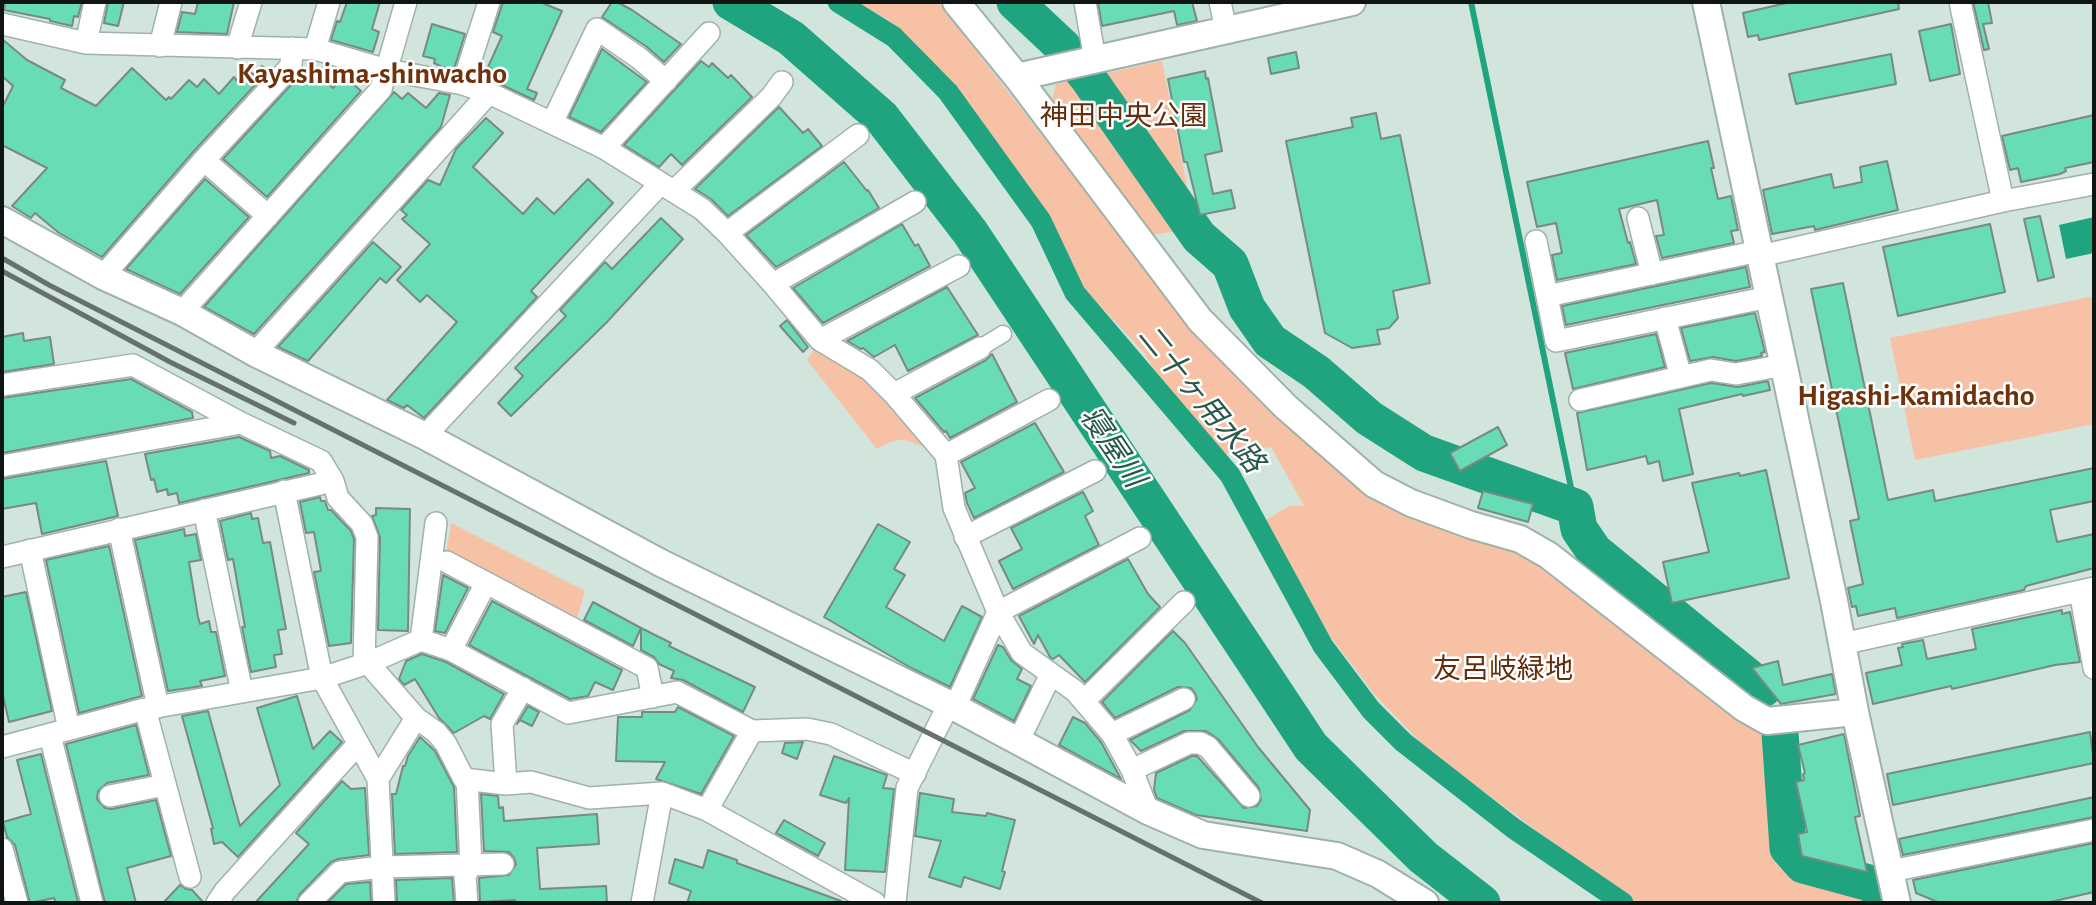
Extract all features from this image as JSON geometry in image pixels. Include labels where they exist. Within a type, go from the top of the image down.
[{"type":"street","points":[[86,43],[95,2]]},
{"type":"street","points":[[160,46],[171,2]]},
{"type":"street","points":[[237,48],[251,2]]},
{"type":"street","points":[[316,49],[329,2]]},
{"type":"street","points":[[182,312],[381,89],[406,2]]},
{"type":"street","points":[[463,85],[489,2]]},
{"type":"street","points":[[956,2],[1017,77],[1200,320],[1286,407],[1374,484],[1411,503],[1520,539],[1548,555],[1744,708],[1767,721],[1855,712]]},
{"type":"street","points":[[1085,2],[1096,60]]},
{"type":"street","points":[[1220,2],[1226,30]]},
{"type":"street","points":[[1017,77],[1352,2]]},
{"type":"street","points":[[1706,2],[1897,903]]},
{"type":"street","points":[[1960,2],[2003,201]]},
{"type":"street","points":[[2,24],[86,43],[316,49],[387,69],[463,85],[489,93],[604,148],[702,209],[773,284],[820,340],[870,370],[946,455],[954,508],[998,612],[1022,653],[1084,701],[1112,734],[1132,770],[1148,811]]},
{"type":"street","points":[[552,123],[597,29],[639,58],[666,81]]},
{"type":"street","points":[[604,148],[709,33]]},
{"type":"street","points":[[103,276],[204,160],[291,66],[292,48]]},
{"type":"street","points":[[425,436],[668,187],[772,97],[782,82]]},
{"type":"street","points":[[255,353],[489,93]]},
{"type":"street","points":[[727,233],[858,135]]},
{"type":"street","points":[[204,160],[268,216]]},
{"type":"street","points":[[1547,296],[2094,184]]},
{"type":"street","points":[[773,284],[915,202]]},
{"type":"street","points":[[1638,218],[1651,274]]},
{"type":"street","points":[[2,220],[103,276],[182,312],[255,353],[425,436],[661,563],[952,706],[1148,811],[1203,835],[1337,856],[1378,874],[1425,903]]},
{"type":"street","points":[[1536,241],[1556,341],[1769,297]]},
{"type":"street","points":[[820,340],[959,266]]},
{"type":"street","points":[[1665,318],[1681,377]]},
{"type":"street","points":[[894,394],[1003,334]]},
{"type":"street","points":[[2,385],[133,365],[241,423],[321,461],[334,481],[338,498],[362,524],[367,537],[366,664],[416,718],[436,732],[446,744],[464,779],[506,784],[531,782],[589,798],[662,793],[707,810],[876,903]]},
{"type":"street","points":[[1580,400],[1711,370],[1736,374],[1784,365]]},
{"type":"street","points":[[946,455],[1049,400]]},
{"type":"street","points":[[2,466],[241,423]]},
{"type":"street","points":[[965,537],[1095,471]]},
{"type":"street","points":[[2,557],[334,481]]},
{"type":"street","points":[[284,491],[322,678],[378,779],[384,903]]},
{"type":"street","points":[[204,510],[242,692]]},
{"type":"street","points":[[421,640],[436,523]]},
{"type":"street","points":[[119,529],[165,785],[190,877]]},
{"type":"street","points":[[895,903],[907,788],[952,706],[998,612],[1139,538]]},
{"type":"street","points":[[30,550],[59,732],[92,903]]},
{"type":"street","points":[[447,562],[646,668],[653,696]]},
{"type":"street","points":[[451,650],[486,583]]},
{"type":"street","points":[[1842,643],[2087,590],[2094,668]]},
{"type":"street","points":[[1084,701],[1184,602]]},
{"type":"street","points":[[2,747],[151,708],[322,678],[366,664],[421,640],[451,650],[568,713],[677,692],[752,731],[807,729],[831,734],[915,774]]},
{"type":"street","points":[[1018,742],[1051,674]]},
{"type":"street","points":[[506,784],[502,724],[523,688]]},
{"type":"street","points":[[1112,734],[1184,699]]},
{"type":"street","points":[[378,779],[416,718]]},
{"type":"street","points":[[707,810],[752,731]]},
{"type":"street","points":[[1132,770],[1189,743],[1200,743],[1208,747],[1249,796]]},
{"type":"street","points":[[217,903],[358,744]]},
{"type":"street","points":[[467,779],[471,865],[465,876],[467,903]]},
{"type":"street","points":[[110,796],[165,785]]},
{"type":"street","points":[[642,903],[662,793]]},
{"type":"street","points":[[1891,871],[2094,830]]},
{"type":"street","points":[[2,849],[17,903]]},
{"type":"street","points":[[309,903],[340,872],[381,867],[503,863]]},
{"type":"green space","name":"友呂岐緑地","points":[[855,2],[938,2],[1137,257],[1300,435],[1525,550],[1763,733],[1778,734],[1782,754],[1787,848],[1802,867],[1873,885],[1883,903],[1637,903],[1427,749],[1375,695],[1330,636],[1266,520],[1289,506],[1304,506],[1271,447],[1225,454],[1168,393],[1145,354],[1094,299],[1083,292],[1046,211],[939,70],[914,42],[887,19]]},
{"type":"green space","name":"神田中央公園","points":[[1162,61],[1195,227],[1154,235],[1052,100],[1056,84]]},
{"type":"green space","points":[[2094,296],[2094,424],[1915,460],[1890,338]]},
{"type":"green space","points":[[815,348],[869,381],[926,439],[922,446],[899,440],[877,449],[807,360]]},
{"type":"green space","points":[[451,523],[585,591],[576,622],[446,554]]},
{"type":"shaded area","points":[[2094,217],[2094,253],[2066,259],[2059,225]]},
{"type":"building","points":[[5,2],[82,2],[72,26],[4,10]]},
{"type":"building","points":[[108,2],[124,2],[118,26],[104,23]]},
{"type":"building","points":[[198,2],[234,2],[227,34],[177,32],[182,12],[195,14]]},
{"type":"building","points":[[347,2],[380,2],[372,29],[379,32],[373,52],[331,40]]},
{"type":"building","points":[[503,2],[540,2],[562,11],[527,89],[537,93],[534,100],[487,78],[491,68],[488,67],[502,36],[493,32]]},
{"type":"building","points":[[612,2],[632,10],[681,44],[664,62],[647,47],[602,17]]},
{"type":"building","points":[[1098,2],[1192,2],[1197,21],[1177,25],[1174,11],[1102,26]]},
{"type":"building","points":[[1791,2],[1898,2],[1899,9],[1759,40],[1758,35],[1748,37],[1743,13]]},
{"type":"building","points":[[1973,2],[1988,2],[1992,23],[1983,24],[1989,49],[1984,50]]},
{"type":"building","points":[[432,24],[465,34],[454,69],[442,67],[434,63],[435,59],[423,56]]},
{"type":"building","points":[[1951,24],[1960,74],[1930,81],[1919,31]]},
{"type":"building","points":[[2,39],[27,60],[65,80],[61,88],[96,106],[132,68],[166,100],[169,97],[171,99],[189,80],[197,87],[204,79],[219,94],[234,77],[239,83],[262,66],[268,71],[102,257],[59,233],[35,213],[31,218],[12,206],[47,168],[2,145],[2,108],[13,86],[2,76]]},
{"type":"building","points":[[602,49],[647,82],[601,132],[569,117]]},
{"type":"building","points":[[1296,52],[1299,68],[1271,74],[1268,58]]},
{"type":"building","points":[[1891,54],[1896,84],[1796,104],[1789,74]]},
{"type":"building","points":[[701,61],[709,67],[712,63],[728,78],[731,75],[752,97],[682,165],[671,154],[659,167],[624,145]]},
{"type":"building","points":[[1205,71],[1222,151],[1205,155],[1213,194],[1231,190],[1235,208],[1200,215],[1187,162],[1184,162],[1168,79]]},
{"type":"building","points":[[317,73],[333,88],[344,76],[361,91],[267,197],[223,159],[301,74],[309,81]]},
{"type":"building","points":[[394,92],[402,99],[408,93],[426,108],[439,93],[450,95],[441,127],[254,334],[204,307]]},
{"type":"building","points":[[779,107],[803,133],[808,129],[822,146],[728,216],[711,199],[695,189]]},
{"type":"building","points":[[1376,113],[1381,139],[1400,135],[1430,283],[1393,291],[1398,318],[1389,328],[1377,330],[1380,344],[1352,348],[1325,333],[1286,141],[1353,127],[1351,118]]},
{"type":"building","points":[[2094,115],[2094,162],[2065,168],[2066,171],[2060,174],[2021,182],[2018,168],[2010,170],[2002,136]]},
{"type":"building","points":[[486,118],[503,133],[473,167],[523,214],[537,198],[554,214],[588,179],[613,203],[531,291],[537,297],[424,418],[407,405],[404,408],[387,400],[457,322],[427,295],[420,302],[397,280],[430,244],[402,219],[407,215],[401,210],[428,180],[440,185],[456,149]]},
{"type":"building","points":[[1708,141],[1718,199],[1731,196],[1738,230],[1731,231],[1734,243],[1662,258],[1656,236],[1664,235],[1657,200],[1619,209],[1636,264],[1557,280],[1552,255],[1562,253],[1556,223],[1537,227],[1527,182]]},
{"type":"building","points":[[1887,161],[1898,210],[1815,230],[1814,226],[1772,234],[1763,190],[1831,174],[1834,188],[1862,182],[1860,167]]},
{"type":"building","points":[[844,162],[868,190],[879,208],[776,267],[746,235]]},
{"type":"building","points":[[205,179],[249,217],[180,294],[126,269]]},
{"type":"building","points":[[2040,216],[2054,277],[2038,281],[2024,219]]},
{"type":"building","points":[[661,218],[683,239],[607,322],[511,416],[498,403],[523,376],[515,368],[566,316],[560,310],[605,262],[612,269]]},
{"type":"building","points":[[902,224],[915,246],[918,244],[930,266],[823,323],[793,288]]},
{"type":"building","points":[[1990,224],[2005,292],[1898,316],[1883,247]]},
{"type":"building","points":[[373,242],[401,267],[386,283],[380,278],[308,361],[278,347]]},
{"type":"building","points":[[1746,267],[1750,287],[1566,325],[1562,306]]},
{"type":"building","points":[[1843,283],[1888,500],[1933,490],[1935,501],[2094,468],[2094,501],[2050,510],[2057,542],[2094,534],[2094,568],[2026,586],[2024,590],[1897,618],[1895,608],[1858,616],[1856,606],[1852,607],[1848,588],[1863,584],[1850,521],[1859,519],[1811,289]]},
{"type":"building","points":[[947,287],[978,335],[908,371],[895,345],[874,357],[863,348],[847,341]]},
{"type":"building","points":[[1755,313],[1765,352],[1761,353],[1762,356],[1736,361],[1713,357],[1690,361],[1681,328]]},
{"type":"building","points":[[787,320],[808,347],[803,352],[780,326]]},
{"type":"building","points":[[23,333],[24,341],[50,337],[54,364],[2,372],[2,337]]},
{"type":"building","points":[[1656,334],[1665,367],[1573,389],[1565,353]]},
{"type":"building","points":[[992,354],[1017,402],[950,438],[915,398],[986,360]]},
{"type":"building","points":[[131,379],[192,412],[193,418],[2,453],[2,398]]},
{"type":"building","points":[[1768,381],[1770,390],[1679,409],[1693,474],[1663,481],[1659,461],[1648,464],[1646,456],[1587,470],[1577,413],[1711,383],[1738,387]]},
{"type":"building","points":[[1035,423],[1064,472],[974,518],[965,493],[975,488],[961,462]]},
{"type":"building","points":[[1498,427],[1507,445],[1460,471],[1450,453]]},
{"type":"building","points":[[239,437],[270,451],[271,458],[280,456],[309,470],[309,473],[179,503],[177,493],[168,495],[167,489],[157,492],[154,479],[151,480],[145,454]]},
{"type":"building","points":[[106,461],[118,516],[42,534],[36,503],[2,509],[2,479]]},
{"type":"building","points":[[1766,470],[1789,578],[1672,603],[1663,562],[1709,552],[1692,483]]},
{"type":"building","points":[[1483,491],[1533,504],[1528,522],[1478,508]]},
{"type":"building","points":[[1083,492],[1093,511],[1085,516],[1099,545],[1013,589],[999,561],[1022,549],[1011,528]]},
{"type":"building","points":[[320,497],[321,501],[325,501],[328,510],[351,531],[354,539],[351,643],[329,646],[314,572],[321,571],[314,532],[306,533],[300,502]]},
{"type":"building","points":[[376,508],[410,509],[408,631],[378,630],[380,537],[372,516],[376,515]]},
{"type":"building","points":[[251,513],[252,519],[258,518],[263,543],[270,542],[286,629],[278,630],[282,654],[274,655],[276,667],[251,672],[233,559],[228,560],[220,521]]},
{"type":"building","points":[[878,524],[910,542],[894,569],[905,575],[886,607],[944,641],[962,606],[982,617],[950,687],[911,668],[824,617]]},
{"type":"building","points":[[184,529],[185,536],[196,534],[201,560],[189,562],[198,617],[200,624],[209,621],[211,632],[216,632],[225,676],[200,681],[202,686],[168,691],[135,540]]},
{"type":"building","points":[[109,546],[142,696],[79,713],[46,560]]},
{"type":"building","points":[[1128,559],[1148,594],[1160,607],[1085,682],[1059,655],[1053,659],[1050,657],[1038,635],[1034,644],[1019,616]]},
{"type":"building","points":[[443,575],[468,588],[445,633],[435,631]]},
{"type":"building","points":[[26,592],[52,711],[9,722],[2,692],[2,597]]},
{"type":"building","points":[[492,601],[622,670],[613,690],[595,682],[588,696],[570,699],[469,645]]},
{"type":"building","points":[[593,602],[641,628],[633,646],[584,620]]},
{"type":"building","points":[[2062,610],[2062,614],[2070,612],[2080,662],[2055,665],[1952,689],[1951,686],[1873,704],[1866,673],[1902,665],[1898,648],[1903,647],[1902,644],[1923,640],[1927,659],[1976,649],[1972,629]]},
{"type":"building","points":[[641,628],[671,643],[669,646],[755,687],[743,712],[683,680],[671,678],[674,671],[659,664],[654,657],[641,650]]},
{"type":"building","points":[[1173,631],[1185,643],[1258,747],[1310,810],[1307,831],[1196,815],[1157,798],[1154,790],[1156,773],[1197,756],[1244,808],[1257,806],[1261,800],[1259,788],[1218,739],[1206,731],[1184,731],[1141,751],[1130,740],[1190,710],[1197,699],[1191,688],[1178,687],[1115,718],[1102,702]]},
{"type":"building","points":[[998,645],[1003,647],[1011,660],[1022,669],[1017,679],[1031,686],[1014,721],[973,699]]},
{"type":"building","points":[[422,654],[446,662],[504,694],[490,719],[484,716],[454,733],[439,718],[415,679],[404,685],[399,679],[406,661]]},
{"type":"building","points":[[1778,661],[1783,685],[1832,674],[1836,694],[1781,704],[1752,668]]},
{"type":"building","points":[[297,696],[313,749],[330,731],[342,742],[238,857],[222,842],[214,844],[213,828],[182,716],[208,711],[240,826],[280,785],[257,708]]},
{"type":"building","points":[[528,706],[539,712],[532,726],[520,720],[517,724]]},
{"type":"building","points":[[678,707],[734,736],[701,794],[656,779],[665,762],[616,761],[618,717],[642,717],[642,712],[675,712]]},
{"type":"building","points":[[1073,717],[1085,723],[1101,742],[1121,779],[1059,745]]},
{"type":"building","points":[[136,725],[149,775],[107,783],[98,791],[97,799],[105,808],[112,809],[156,800],[171,856],[127,868],[136,903],[105,903],[66,744]]},
{"type":"building","points":[[2090,732],[2094,763],[1893,805],[1887,774]]},
{"type":"building","points":[[1844,734],[1860,816],[1855,817],[1867,872],[1802,856],[1798,834],[1807,832],[1796,782],[1804,780],[1805,773],[1798,745]]},
{"type":"building","points":[[420,737],[435,751],[454,787],[457,852],[395,854],[392,794],[396,794],[403,766]]},
{"type":"building","points":[[803,742],[797,759],[782,753],[785,743]]},
{"type":"building","points":[[41,754],[78,902],[56,903],[54,898],[30,903],[15,845],[7,837],[3,822],[31,814],[17,760]]},
{"type":"building","points":[[834,756],[887,775],[883,788],[894,789],[885,872],[845,870],[849,798],[846,803],[820,795]]},
{"type":"building","points":[[342,781],[351,789],[365,788],[369,855],[331,862],[300,894],[296,903],[255,903],[309,844],[296,833]]},
{"type":"building","points":[[920,793],[954,799],[952,812],[986,816],[987,813],[1015,820],[1000,889],[964,877],[961,887],[929,877],[941,841],[915,836]]},
{"type":"building","points":[[481,794],[498,796],[499,808],[503,807],[504,821],[597,814],[599,844],[537,848],[540,889],[606,886],[607,903],[515,903],[515,900],[480,902],[479,878],[509,875],[516,864],[509,852],[484,851]]},
{"type":"building","points":[[2094,797],[2094,817],[1903,855],[1899,839]]},
{"type":"building","points":[[784,820],[825,843],[818,856],[776,833]]},
{"type":"building","points":[[2094,843],[2094,892],[2046,903],[1940,903],[1916,893],[1913,880]]},
{"type":"building","points":[[708,850],[841,903],[687,903],[691,891],[669,883],[675,859],[703,868]]},
{"type":"building","points":[[452,878],[454,903],[397,903],[396,880]]},
{"type":"building","points":[[370,882],[371,903],[327,903],[346,884]]},
{"type":"building","points":[[180,885],[192,890],[204,903],[163,903]]},
{"type":"waterway","name":"寝屋川","points":[[731,2],[791,38],[882,118],[970,232],[1311,747],[1423,857],[1482,903]]},
{"type":"waterway","name":"二十ヶ用水路","points":[[838,2],[894,37],[948,92],[1041,221],[1075,293],[1230,475],[1323,646],[1371,710],[1403,742],[1513,828],[1623,903]]},
{"type":"waterway","points":[[1015,2],[1063,47],[1088,78],[1199,237],[1230,264],[1247,308],[1270,341],[1316,372],[1369,418],[1424,453],[1575,507],[1579,529],[1594,551],[1763,689]]},
{"type":"waterway","points":[[1471,2],[1575,507]]},
{"type":"waterway","points":[[1780,733],[1788,848],[1803,865],[1873,884],[1883,898]]},
{"type":"railway","points":[[2,258],[200,363],[1262,903]]},
{"type":"railway","points":[[2,271],[170,362],[294,423]]},
{"type":"district","name":"Kayashima-shinwacho","points":[[372,74]]},
{"type":"district","name":"Higashi-Kamidacho","points":[[1916,396]]}]
